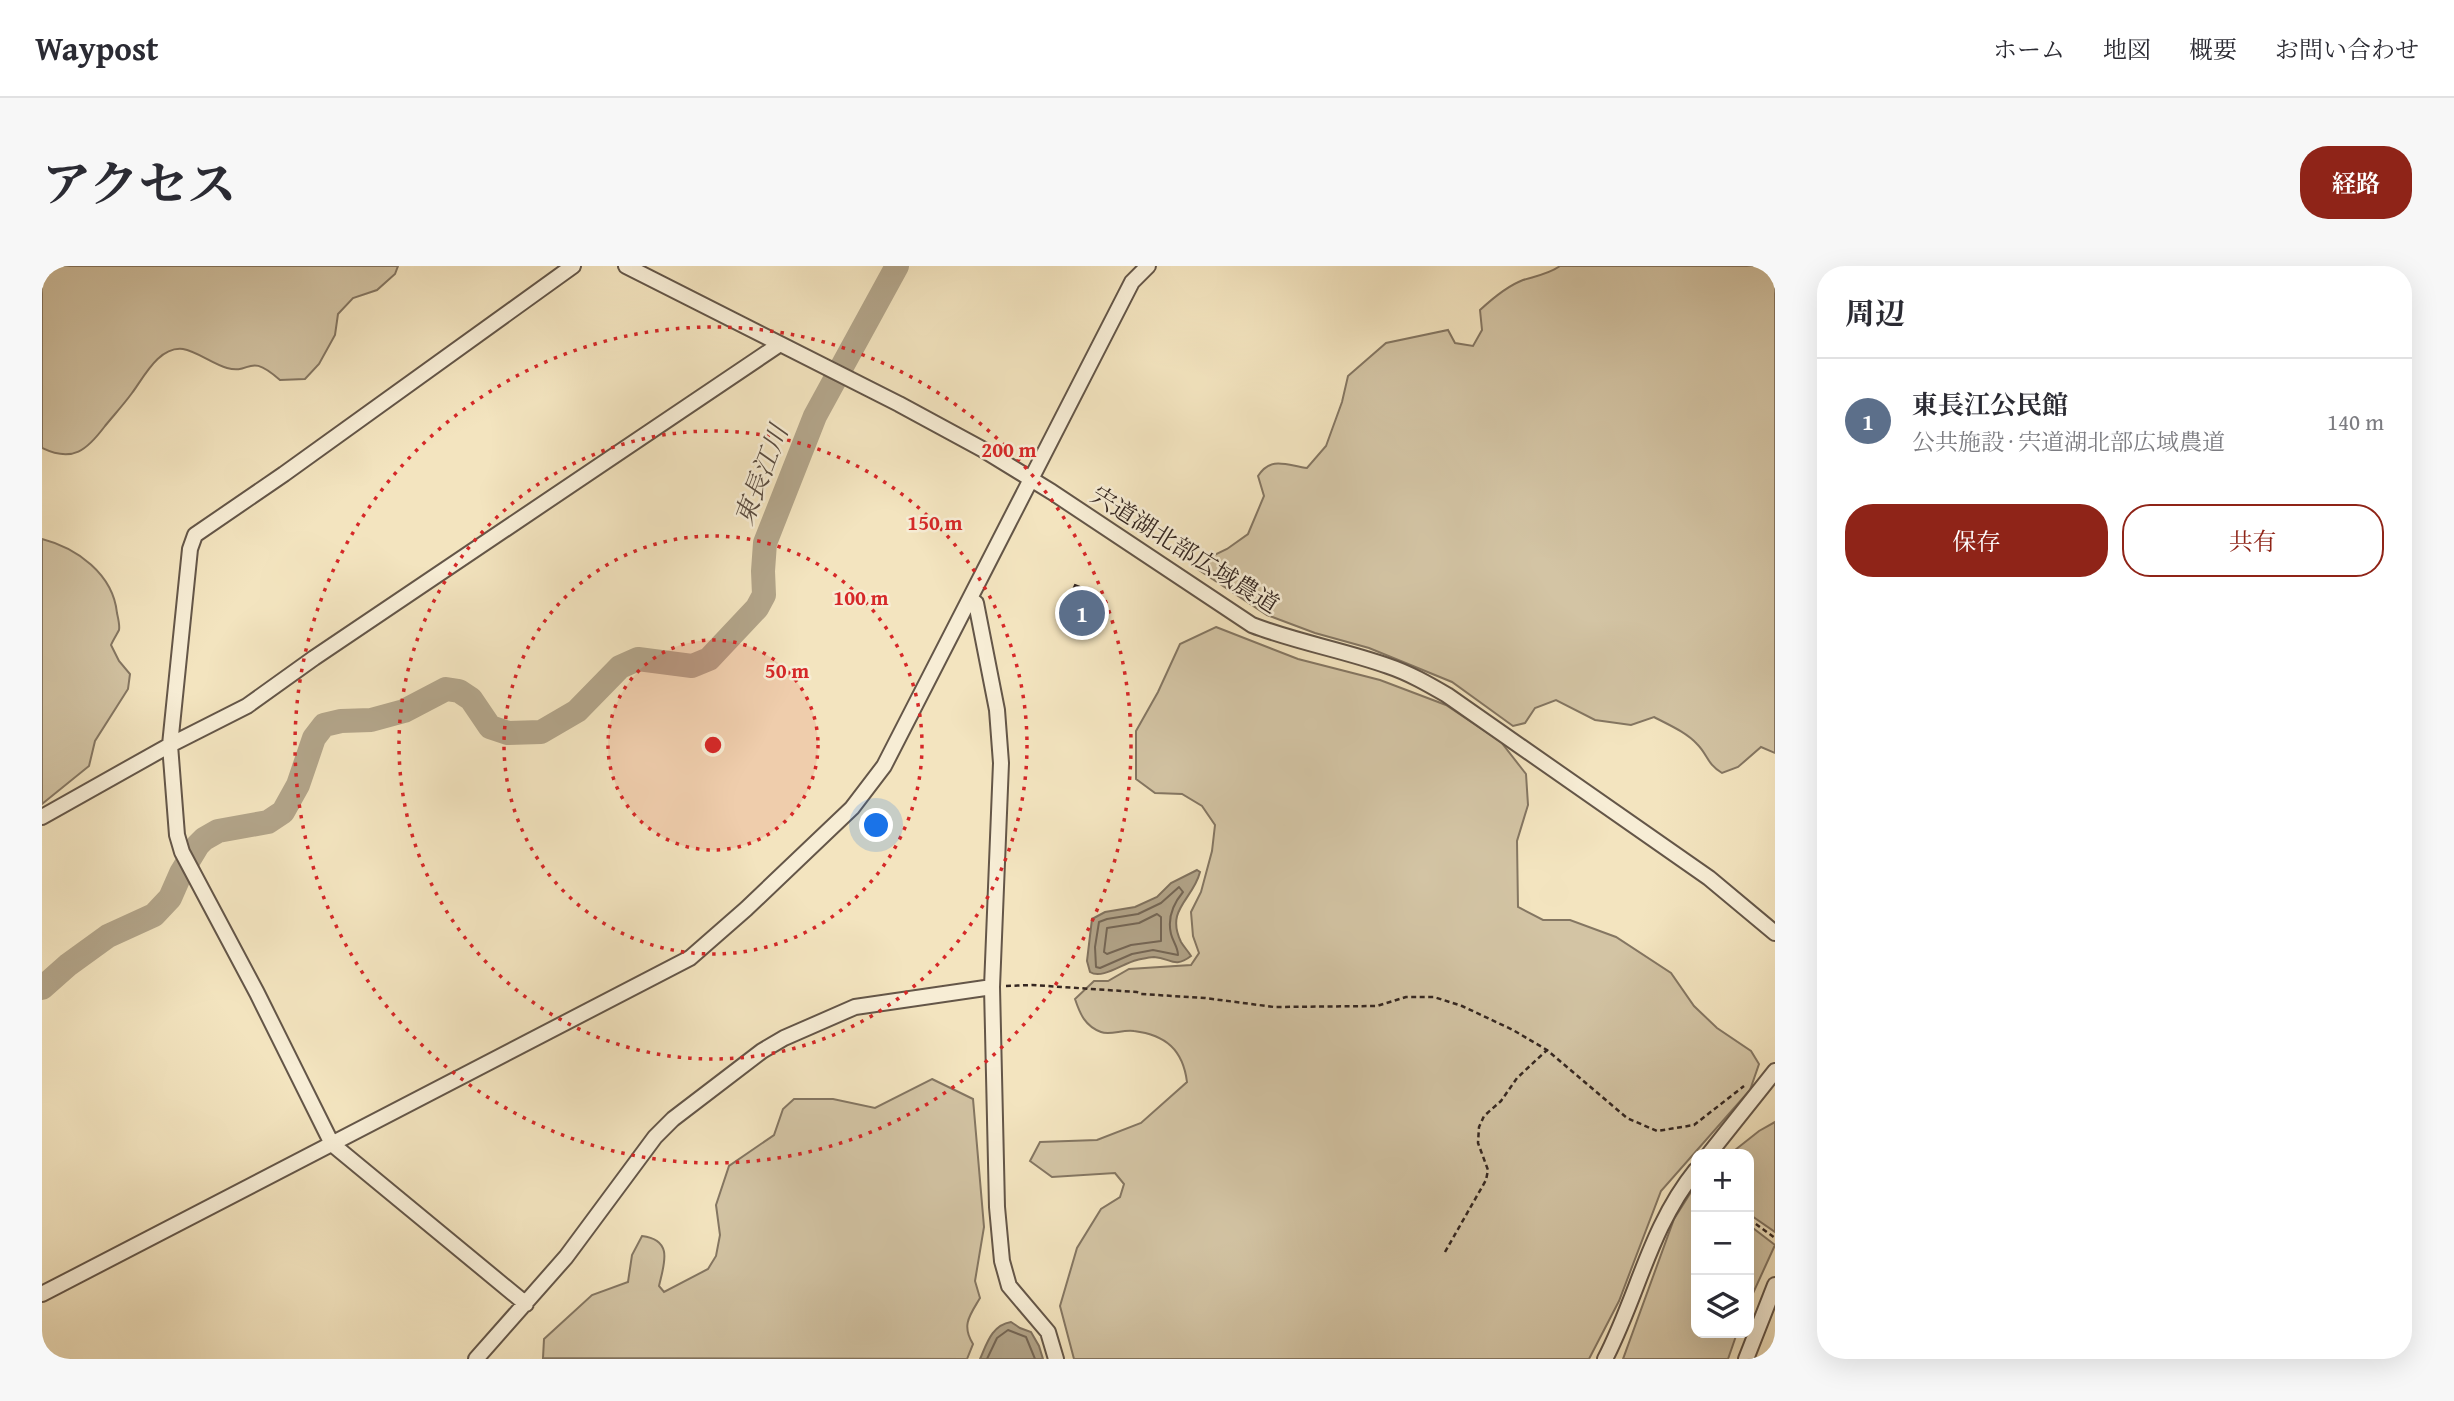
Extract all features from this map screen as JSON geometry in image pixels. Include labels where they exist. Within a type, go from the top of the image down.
[{"type":"street","points":[[526,1304],[332,1144],[257,993],[182,852],[177,835],[170,745],[190,550],[195,534],[284,474],[573,266]]},
{"type":"street","name":"宍道湖北部広域農道","points":[[632,267],[982,449],[1252,625],[1281,636],[1387,665],[1447,695],[1709,878],[1775,933]]},
{"type":"street","points":[[42,1294],[690,958],[712,940],[852,808],[884,766],[1132,282],[1144,267]]},
{"type":"street","points":[[42,817],[170,745],[247,706],[780,344]]},
{"type":"street","points":[[971,600],[976,604],[997,710],[1000,762],[992,987],[997,1207],[1002,1261],[1009,1286],[1048,1332],[1056,1359]]},
{"type":"street","points":[[476,1359],[566,1257],[655,1137],[673,1119],[762,1051],[784,1038],[855,1007],[992,987]]},
{"type":"street","points":[[1713,1149],[1775,1072]]},
{"type":"street","points":[[1605,1359],[1623,1322],[1660,1226],[1677,1194],[1691,1176]]},
{"type":"street","points":[[1746,1359],[1775,1285]]},
{"type":"path","points":[[992,987],[1031,985],[1137,992],[1274,1007],[1377,1006],[1406,997],[1433,997],[1462,1006],[1503,1025],[1546,1051],[1627,1118],[1657,1130],[1694,1125],[1732,1098],[1748,1082]]},
{"type":"path","points":[[1445,1252],[1486,1180],[1488,1170],[1478,1143],[1479,1127],[1484,1116],[1501,1101],[1517,1078],[1546,1051]]},
{"type":"path","points":[[1754,1223],[1775,1238]]},
{"type":"shaded area","points":[[42,266],[398,266],[395,274],[377,290],[353,298],[338,314],[335,335],[319,364],[305,379],[280,380],[255,365],[241,369],[227,368],[188,350],[174,349],[159,357],[92,442],[78,452],[62,454],[42,448]]},
{"type":"shaded area","points":[[1560,266],[1775,266],[1775,753],[1761,747],[1738,767],[1722,773],[1713,766],[1693,740],[1654,717],[1631,725],[1595,720],[1556,700],[1535,708],[1525,723],[1513,726],[1452,682],[1369,648],[1315,633],[1267,615],[1199,570],[1208,558],[1248,534],[1264,496],[1258,476],[1263,470],[1280,463],[1307,468],[1326,446],[1348,376],[1386,343],[1448,330],[1455,343],[1473,346],[1482,330],[1480,310],[1511,286]]},
{"type":"shaded area","points":[[42,539],[80,556],[109,586],[119,626],[111,645],[130,674],[128,689],[95,741],[89,766],[42,804]]},
{"type":"shaded area","points":[[1216,627],[1298,659],[1380,680],[1446,705],[1501,742],[1526,774],[1528,805],[1517,841],[1518,907],[1543,920],[1570,920],[1616,937],[1671,973],[1694,1006],[1717,1028],[1751,1051],[1759,1064],[1750,1090],[1698,1149],[1691,1149],[1691,1157],[1661,1191],[1619,1301],[1589,1359],[1074,1359],[1060,1306],[1077,1248],[1101,1209],[1120,1197],[1124,1184],[1115,1173],[1052,1177],[1030,1161],[1040,1142],[1097,1140],[1141,1123],[1187,1082],[1182,1061],[1164,1040],[1134,1031],[1101,1032],[1084,1019],[1075,999],[1094,981],[1108,981],[1129,969],[1191,965],[1199,953],[1193,936],[1191,912],[1201,892],[1212,851],[1215,825],[1202,806],[1182,794],[1155,793],[1136,779],[1136,731],[1180,644]]},
{"type":"shaded area","points":[[932,1079],[973,1099],[984,1227],[975,1281],[980,1298],[968,1320],[969,1337],[973,1344],[967,1359],[543,1358],[544,1339],[592,1295],[628,1282],[632,1255],[642,1236],[659,1242],[663,1248],[664,1262],[659,1286],[664,1292],[708,1269],[716,1256],[720,1235],[716,1205],[729,1166],[774,1135],[783,1109],[794,1099],[833,1099],[875,1108]]},
{"type":"shaded area","points":[[1775,1122],[1775,1232],[1754,1217],[1754,1149],[1736,1149]]},
{"type":"shaded area","points":[[1691,1192],[1691,1338],[1735,1338],[1728,1359],[1623,1359],[1674,1219]]},
{"type":"shaded area","points":[[1754,1229],[1775,1245],[1754,1291]]},
{"type":"water","points":[[1197,870],[1200,872],[1197,882],[1182,905],[1176,921],[1181,942],[1191,956],[1180,962],[1150,957],[1106,973],[1090,972],[1087,961],[1092,919],[1105,912],[1135,907],[1157,897],[1171,883]]},
{"type":"water","points":[[1011,1322],[1031,1332],[1043,1359],[980,1359],[995,1331]]},
{"type":"building","points":[[1075,585],[1088,590],[1084,600],[1097,607],[1094,612],[1100,615],[1093,631],[1067,619],[1070,614],[1063,611]]},
{"type":"waterway","name":"東長江川","points":[[42,988],[108,936],[154,915],[170,898],[181,873],[204,839],[218,831],[268,822],[283,812],[298,785],[314,738],[324,725],[341,721],[371,720],[404,711],[446,689],[459,691],[471,699],[490,727],[508,733],[541,732],[577,711],[620,667],[638,659],[692,666],[709,659],[757,608],[764,595],[765,543],[815,416],[897,266]]},
{"type":"place","name":"東長江公民館","points":[[1082,613]]}]
